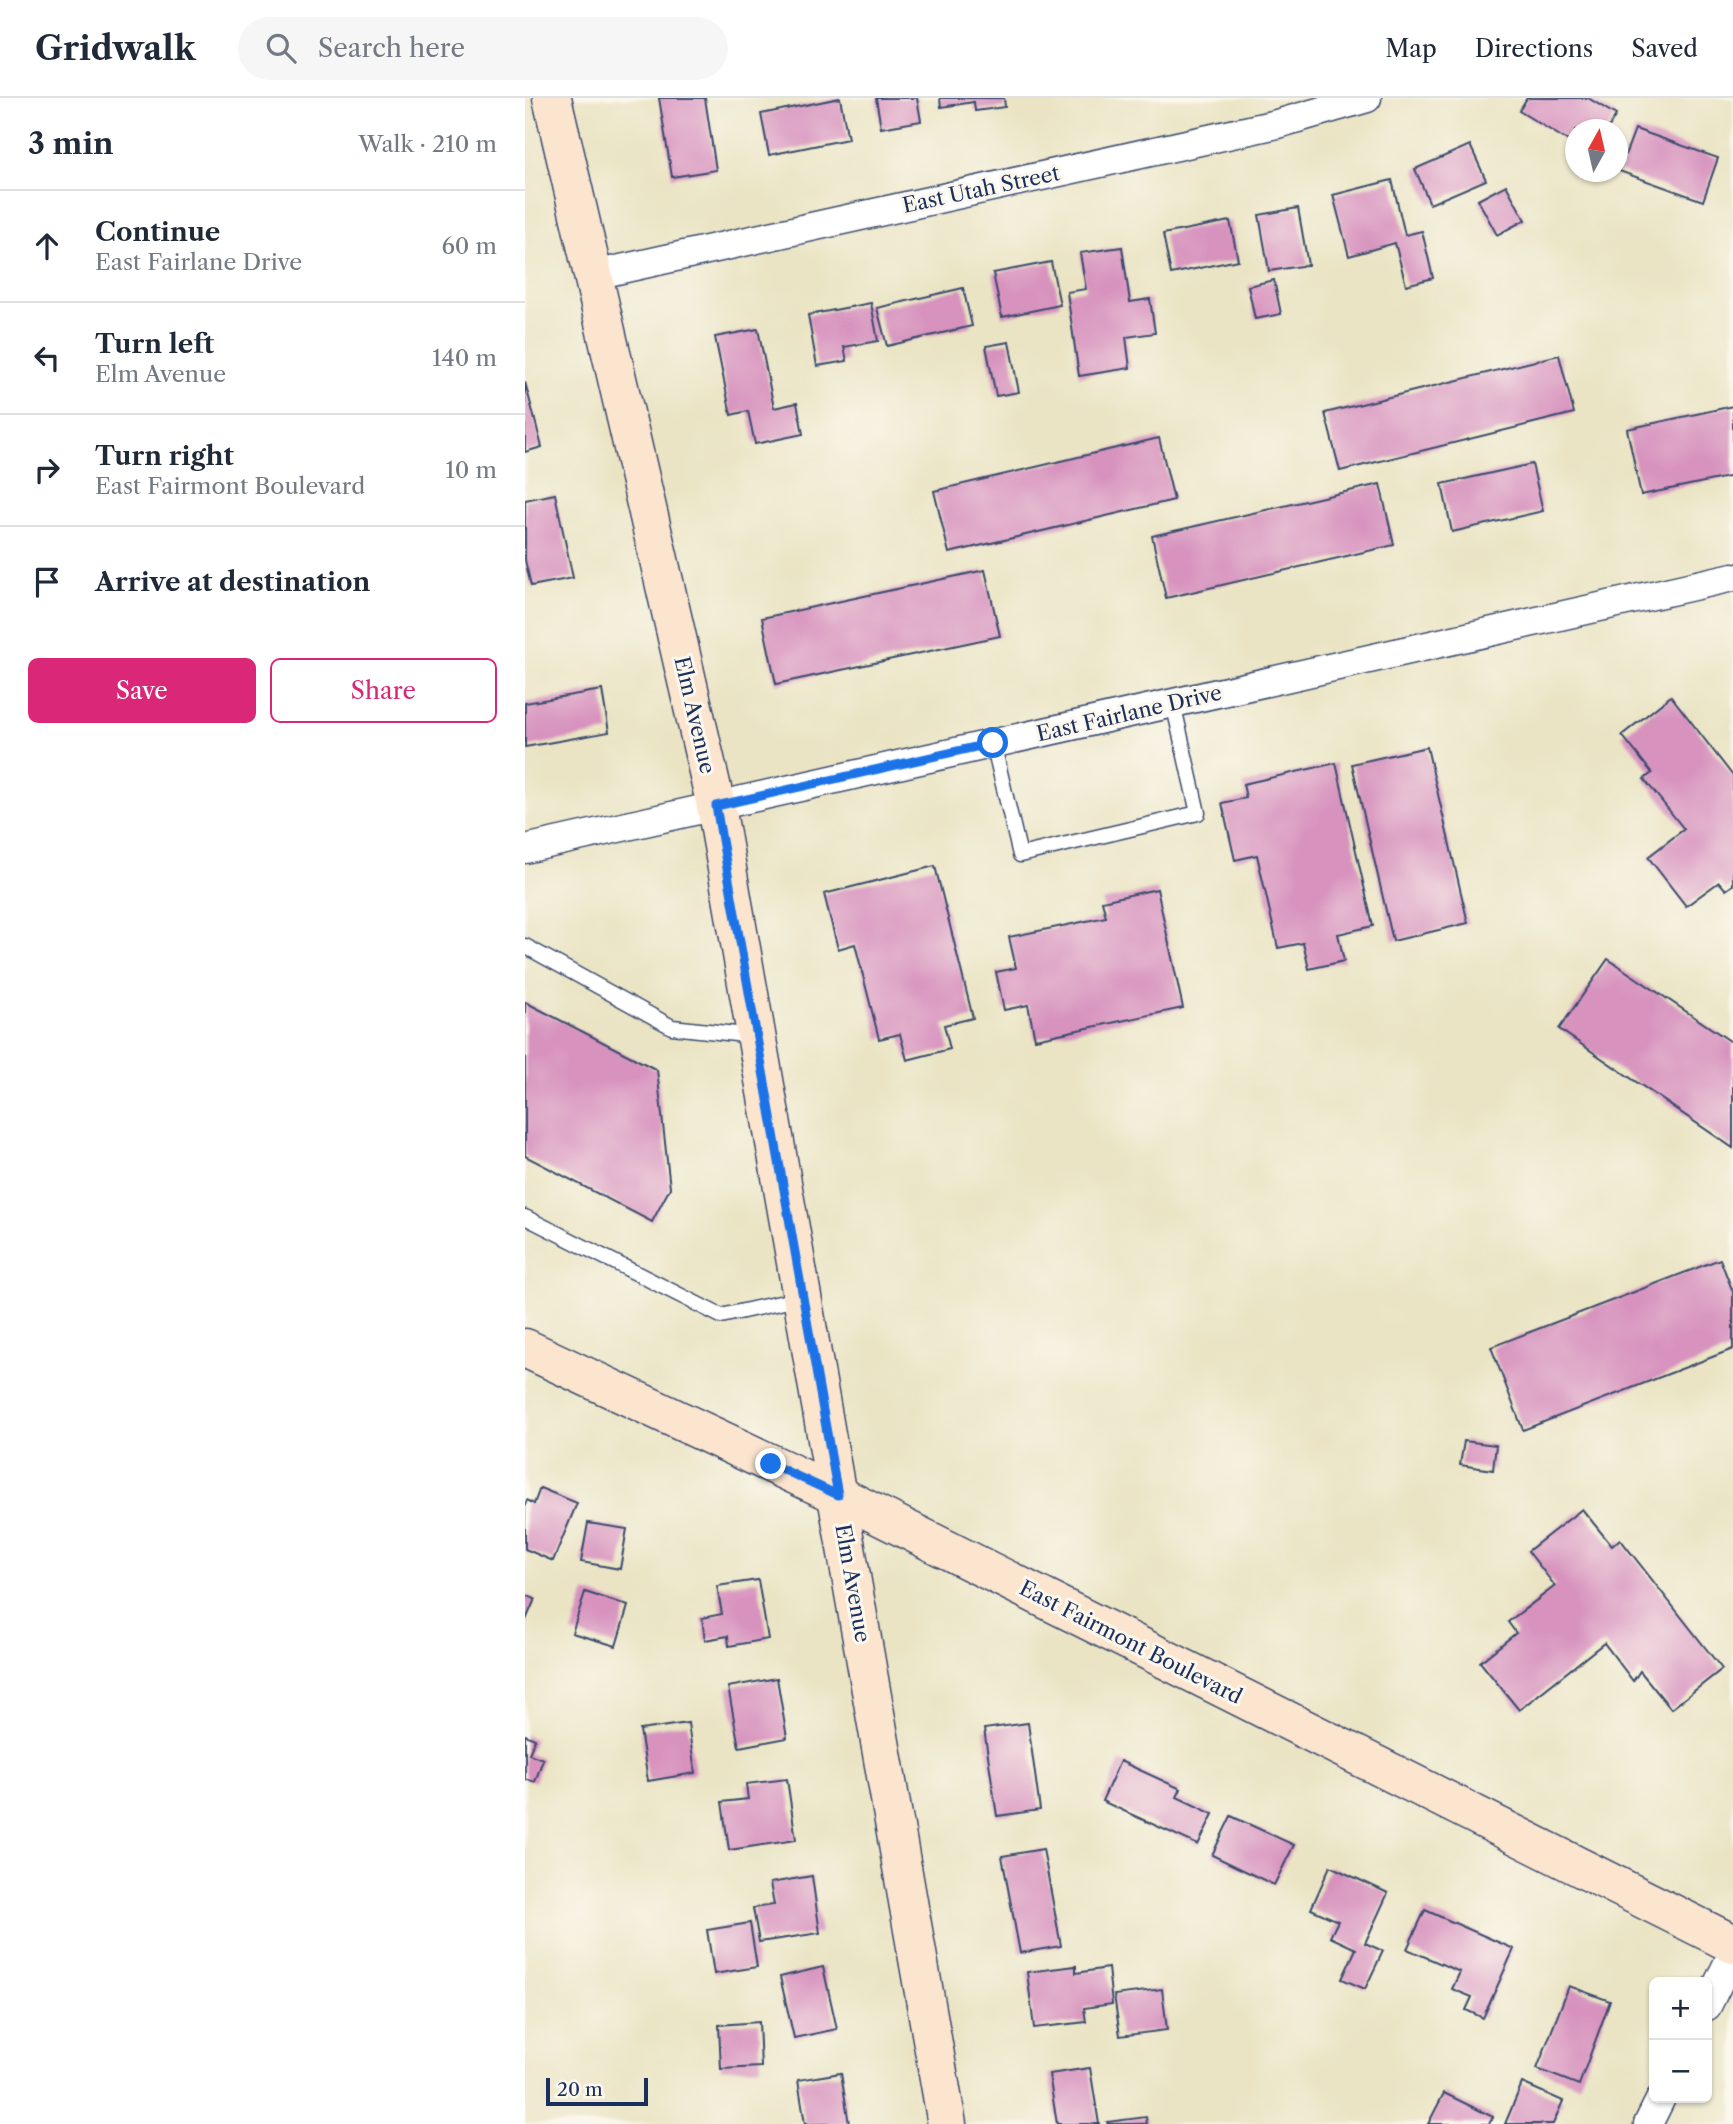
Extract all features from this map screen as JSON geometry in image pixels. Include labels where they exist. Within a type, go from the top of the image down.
[{"type":"street","name":"Elm Avenue","points":[[552,98],[716,806],[947,2124]]},
{"type":"street","name":"East Utah Street","points":[[594,275],[1277,124],[1367,98]]},
{"type":"street","name":"East Fairlane Drive","points":[[525,849],[1733,577]]},
{"type":"street","name":"East Fairmont Boulevard","points":[[525,1348],[838,1495],[1733,1944]]},
{"type":"street","points":[[1712,1996],[1733,1953]]},
{"type":"street","points":[[1648,2124],[1658,2103]]},
{"type":"lane","points":[[993,743],[1020,855],[1198,813],[1173,703]]},
{"type":"lane","points":[[525,946],[671,1027],[757,1037]]},
{"type":"lane","points":[[525,1217],[721,1316],[803,1297]]},
{"type":"building","points":[[659,98],[705,98],[716,170],[672,177]]},
{"type":"building","points":[[840,98],[848,139],[769,155],[761,114]]},
{"type":"building","points":[[876,98],[917,98],[921,121],[881,128]]},
{"type":"building","points":[[940,98],[1004,98],[1005,107],[975,111],[974,102],[941,107]]},
{"type":"building","points":[[1527,98],[1588,98],[1616,115],[1614,119],[1565,119],[1565,139],[1519,111]]},
{"type":"building","points":[[1635,129],[1718,158],[1703,201],[1628,174],[1628,147]]},
{"type":"building","points":[[1470,145],[1486,180],[1430,204],[1415,169]]},
{"type":"building","points":[[1392,180],[1405,235],[1422,231],[1433,278],[1406,285],[1395,243],[1349,256],[1333,195]]},
{"type":"building","points":[[1506,185],[1525,220],[1497,235],[1478,200]]},
{"type":"building","points":[[1298,208],[1308,265],[1269,271],[1259,215]]},
{"type":"building","points":[[1230,221],[1238,260],[1171,274],[1163,234]]},
{"type":"building","points":[[1122,247],[1130,302],[1150,299],[1155,333],[1126,337],[1130,368],[1079,376],[1067,292],[1086,289],[1080,253]]},
{"type":"building","points":[[1051,262],[1060,305],[1002,317],[993,273]]},
{"type":"building","points":[[1274,280],[1281,314],[1255,319],[1248,286]]},
{"type":"building","points":[[963,288],[972,326],[887,346],[877,308]]},
{"type":"building","points":[[871,303],[878,341],[844,347],[847,361],[817,366],[808,315]]},
{"type":"building","points":[[758,329],[774,408],[797,403],[803,434],[755,444],[748,411],[731,415],[715,337]]},
{"type":"building","points":[[1009,342],[1019,392],[996,396],[986,346]]},
{"type":"building","points":[[1559,355],[1574,413],[1340,471],[1325,413]]},
{"type":"building","points":[[525,382],[542,447],[525,452]]},
{"type":"building","points":[[1733,406],[1733,476],[1641,495],[1627,429]]},
{"type":"building","points":[[1159,438],[1174,500],[949,553],[934,491]]},
{"type":"building","points":[[1532,464],[1543,511],[1452,532],[1442,484]]},
{"type":"building","points":[[1380,484],[1394,545],[1166,598],[1152,536]]},
{"type":"building","points":[[555,494],[573,578],[531,586],[525,560],[525,500]]},
{"type":"building","points":[[985,570],[1000,636],[776,684],[762,618]]},
{"type":"building","points":[[602,690],[609,732],[525,747],[525,703]]},
{"type":"building","points":[[1671,696],[1733,776],[1733,885],[1726,890],[1719,882],[1686,906],[1648,857],[1684,829],[1644,779],[1652,773],[1622,735]]},
{"type":"building","points":[[1427,747],[1468,923],[1393,941],[1352,764]]},
{"type":"building","points":[[1336,763],[1373,926],[1338,934],[1344,961],[1309,969],[1303,943],[1278,948],[1257,855],[1235,860],[1222,803],[1246,798],[1243,784]]},
{"type":"building","points":[[935,866],[973,1018],[944,1025],[950,1049],[907,1060],[900,1034],[879,1039],[855,944],[838,949],[824,894]]},
{"type":"building","points":[[1157,889],[1183,1008],[1035,1039],[1028,1005],[1004,1010],[996,972],[1016,968],[1009,937],[1106,917],[1102,901]]},
{"type":"building","points":[[1608,959],[1733,1043],[1733,1148],[1559,1029]]},
{"type":"building","points":[[525,1002],[657,1070],[670,1188],[652,1222],[525,1156]]},
{"type":"building","points":[[1720,1259],[1733,1292],[1733,1349],[1523,1430],[1491,1347]]},
{"type":"building","points":[[1464,1441],[1496,1445],[1493,1470],[1460,1465]]},
{"type":"building","points":[[540,1488],[577,1503],[553,1561],[525,1549],[525,1505],[527,1500],[534,1504]]},
{"type":"building","points":[[1582,1509],[1612,1546],[1620,1539],[1722,1669],[1671,1709],[1640,1671],[1633,1681],[1604,1643],[1519,1710],[1480,1662],[1516,1633],[1508,1622],[1555,1586],[1528,1551]]},
{"type":"building","points":[[588,1523],[627,1529],[620,1569],[581,1562]]},
{"type":"building","points":[[758,1580],[768,1639],[729,1646],[728,1636],[705,1640],[702,1618],[722,1614],[717,1586]]},
{"type":"building","points":[[585,1592],[628,1606],[616,1646],[572,1633]]},
{"type":"building","points":[[525,1595],[535,1599],[525,1622]]},
{"type":"building","points":[[777,1678],[787,1738],[739,1747],[728,1687]]},
{"type":"building","points":[[688,1723],[695,1773],[648,1781],[640,1730]]},
{"type":"building","points":[[1028,1723],[1040,1810],[997,1816],[984,1729]]},
{"type":"building","points":[[525,1735],[535,1739],[529,1754],[543,1759],[535,1782],[525,1779]]},
{"type":"building","points":[[1120,1761],[1181,1789],[1177,1797],[1213,1814],[1198,1845],[1102,1801]]},
{"type":"building","points":[[787,1779],[796,1840],[729,1850],[722,1802],[748,1799],[746,1784]]},
{"type":"building","points":[[1231,1816],[1294,1845],[1274,1885],[1212,1855]]},
{"type":"building","points":[[1043,1849],[1061,1946],[1020,1953],[1002,1856]]},
{"type":"building","points":[[1330,1866],[1388,1893],[1365,1943],[1383,1951],[1365,1989],[1342,1979],[1356,1949],[1330,1937],[1338,1921],[1311,1909]]},
{"type":"building","points":[[812,1876],[820,1933],[759,1942],[753,1908],[774,1905],[770,1883]]},
{"type":"building","points":[[1425,1910],[1514,1949],[1483,2018],[1466,2010],[1472,1997],[1452,1989],[1460,1972],[1407,1949]]},
{"type":"building","points":[[750,1923],[757,1967],[714,1974],[707,1930]]},
{"type":"building","points":[[1076,1966],[1076,1973],[1108,1968],[1112,2004],[1084,2008],[1086,2022],[1034,2028],[1027,1972]]},
{"type":"building","points":[[823,1967],[837,2029],[794,2038],[780,1977]]},
{"type":"building","points":[[1569,1986],[1610,2001],[1579,2085],[1537,2069]]},
{"type":"building","points":[[1162,1989],[1167,2030],[1120,2036],[1114,1995]]},
{"type":"building","points":[[759,2022],[761,2067],[721,2069],[719,2025]]},
{"type":"building","points":[[1090,2068],[1099,2124],[1057,2124],[1049,2074]]},
{"type":"building","points":[[841,2073],[849,2124],[805,2124],[798,2080]]},
{"type":"building","points":[[1522,2083],[1563,2101],[1553,2124],[1505,2124]]},
{"type":"building","points":[[1444,2093],[1493,2117],[1489,2124],[1428,2124]]},
{"type":"building","points":[[1146,2117],[1147,2124],[1107,2122]]},
{"type":"route","points":[[771,1464],[838,1495],[716,806],[993,743]]}]
